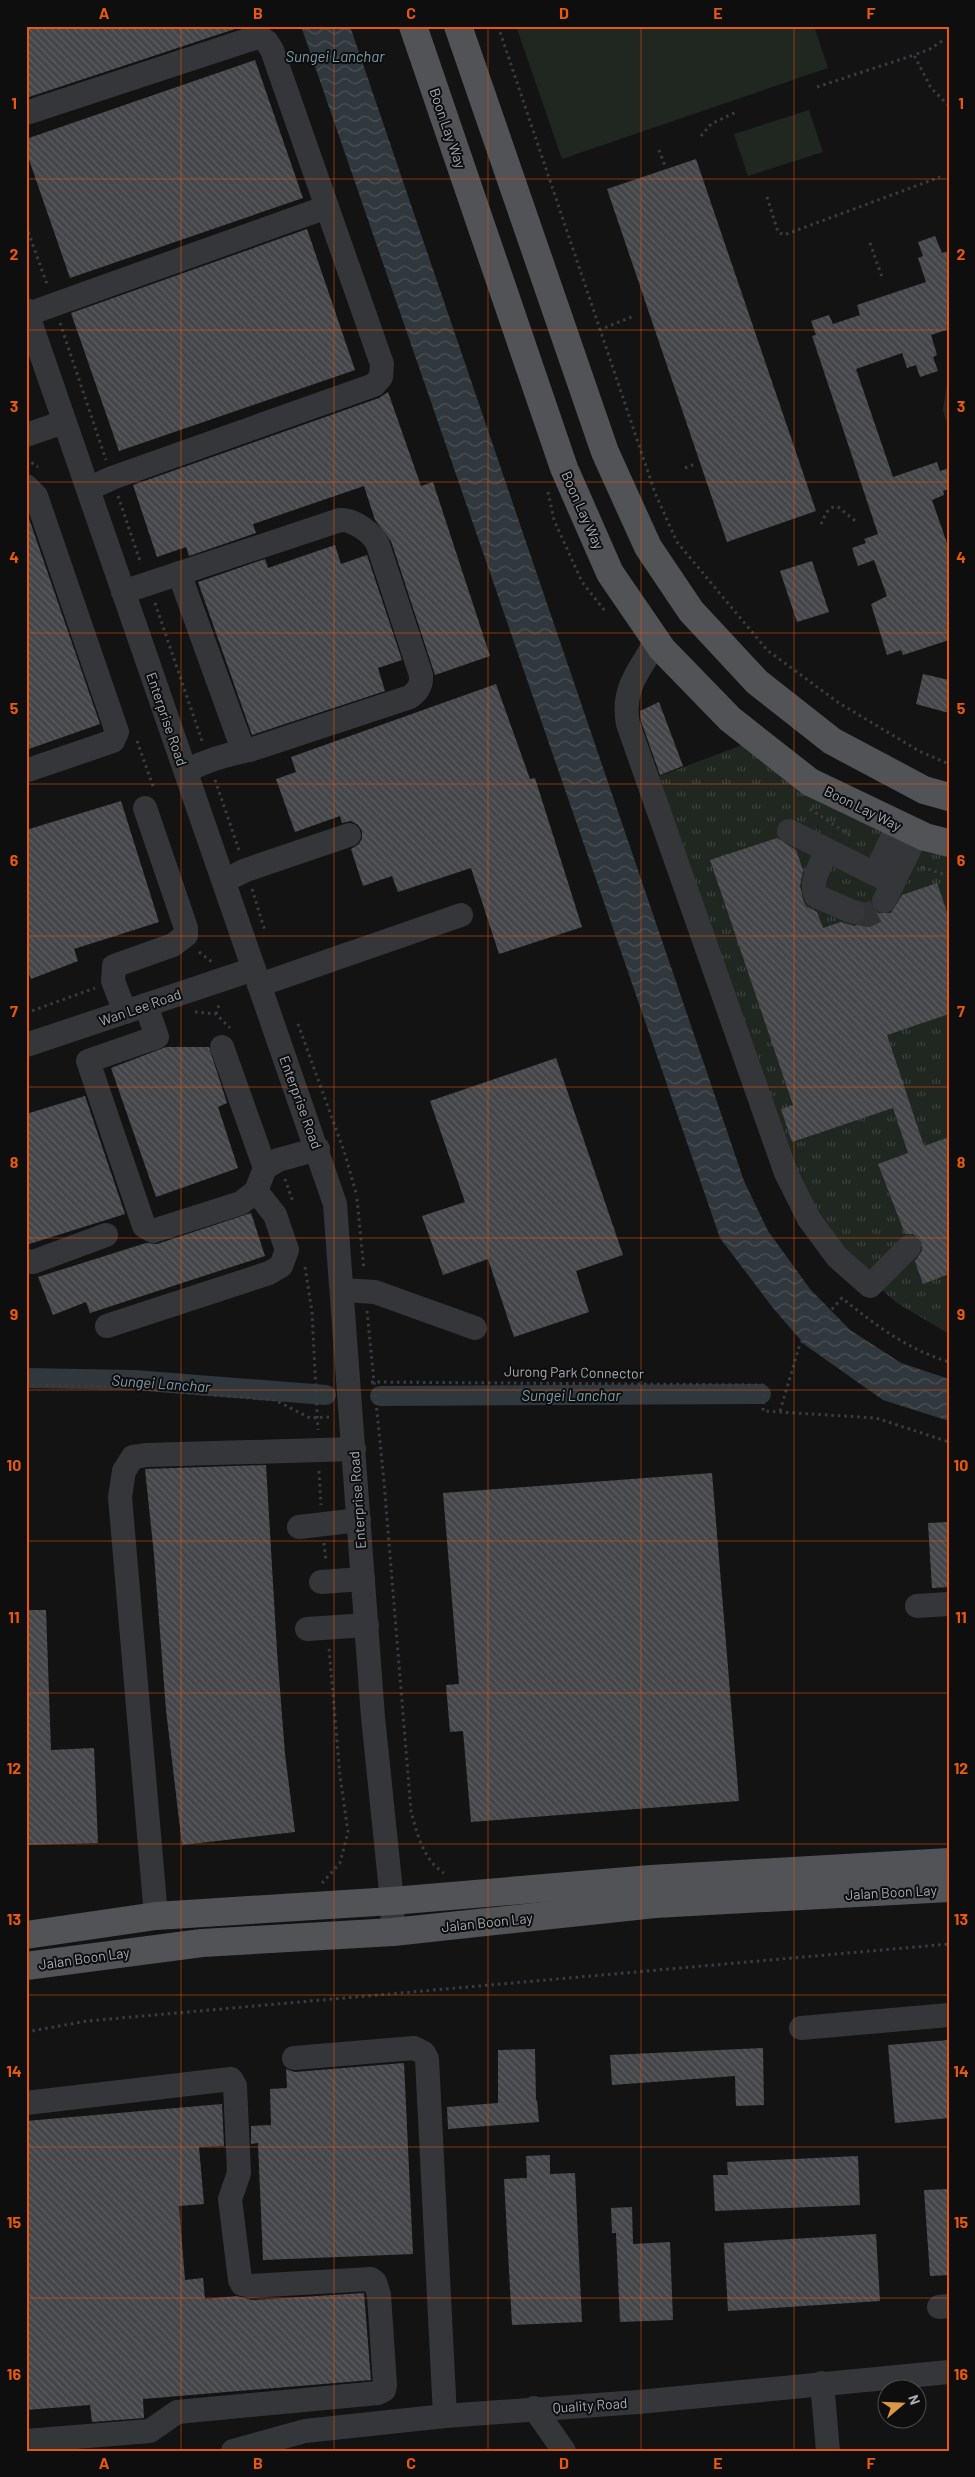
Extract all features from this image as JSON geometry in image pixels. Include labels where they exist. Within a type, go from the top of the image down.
[{"type":"main road","name":"Boon Lay Way","points":[[413,26],[564,468],[610,573],[657,640],[730,719],[810,782],[908,829],[949,843]]},
{"type":"main road","points":[[458,26],[605,452],[648,547],[691,611],[757,682],[832,741],[924,790],[949,797]]},
{"type":"main road","name":"Jalan Boon Lay","points":[[26,1935],[156,1916],[392,1901],[651,1879],[949,1862]]},
{"type":"main road","name":"Jalan Boon Lay","points":[[26,1966],[202,1943],[393,1932],[655,1904],[949,1888]]},
{"type":"street","points":[[26,113],[260,37],[267,42],[272,50],[382,364],[381,377],[374,385],[112,478],[88,489]]},
{"type":"street","points":[[27,312],[327,207]]},
{"type":"street","name":"Enterprise Road","points":[[27,312],[256,977],[318,1149],[335,1204],[358,1520],[392,1901],[393,1932]]},
{"type":"street","points":[[26,435],[64,422]]},
{"type":"street","points":[[26,486],[36,496],[117,732],[113,741],[28,770]]},
{"type":"street","points":[[124,592],[340,520],[350,520],[373,537],[378,545],[421,675],[419,688],[410,697],[250,750],[208,759],[186,771]]},
{"type":"street","points":[[180,573],[243,750]]},
{"type":"street","points":[[657,640],[628,690],[625,700],[628,724],[786,1174],[809,1219],[837,1257],[870,1286],[909,1247]]},
{"type":"street","points":[[145,808],[186,928],[186,935],[173,945],[114,966],[113,982],[136,1008],[156,1037],[88,1062],[144,1226],[153,1232],[241,1202],[256,1191],[271,1164],[318,1149]]},
{"type":"street","points":[[789,831],[884,886],[908,829]]},
{"type":"street","points":[[224,881],[246,870],[349,836]]},
{"type":"street","points":[[826,852],[813,884],[816,896],[853,912]]},
{"type":"street","name":"Wan Lee Road","points":[[26,1045],[136,1008],[256,977],[461,915]]},
{"type":"street","points":[[227,1040],[271,1164]]},
{"type":"street","points":[[107,1326],[269,1273],[280,1266],[287,1250],[275,1215],[256,1191]]},
{"type":"street","points":[[26,1261],[33,1262],[106,1235]]},
{"type":"street","points":[[342,1290],[375,1292],[475,1328]]},
{"type":"street","points":[[156,1916],[120,1497],[124,1471],[133,1457],[147,1455],[354,1448]]},
{"type":"street","points":[[299,1527],[358,1520]]},
{"type":"street","points":[[324,1582],[363,1579]]},
{"type":"street","points":[[917,1606],[949,1604]]},
{"type":"street","points":[[317,1628],[367,1625]]},
{"type":"street","points":[[801,2028],[949,2015]]},
{"type":"street","points":[[294,2058],[414,2048],[424,2053],[427,2059],[445,2416]]},
{"type":"street","points":[[26,2103],[231,2079],[235,2086],[240,2173],[230,2199],[242,2284],[251,2286],[371,2279],[375,2282],[380,2295],[385,2385],[384,2390],[378,2393],[177,2412],[150,2431],[26,2441]]},
{"type":"street","name":"Quality Road","points":[[233,2451],[305,2431],[445,2416],[534,2408],[638,2402],[949,2372]]},
{"type":"street","points":[[822,2383],[828,2451]]},
{"type":"street","points":[[534,2408],[564,2451]]},
{"type":"path","points":[[498,26],[655,493],[677,542],[767,650],[800,676],[903,741],[949,764]]},
{"type":"path","points":[[817,87],[914,55],[930,49],[942,41]]},
{"type":"path","points":[[914,55],[931,88],[949,106]]},
{"type":"path","points":[[701,136],[710,124],[720,117],[736,112]]},
{"type":"path","points":[[659,150],[665,166]]},
{"type":"path","points":[[767,197],[778,232],[784,235],[940,177]]},
{"type":"path","points":[[870,243],[882,277]]},
{"type":"path","points":[[599,330],[634,316]]},
{"type":"path","points":[[26,460],[32,462]]},
{"type":"path","points":[[685,468],[697,463]]},
{"type":"path","points":[[821,524],[830,508],[834,506],[838,506],[858,523]]},
{"type":"path","points":[[191,1011],[216,1014],[228,1025],[227,1040]]},
{"type":"path","points":[[271,1164],[296,1210]]},
{"type":"path","points":[[304,1266],[312,1312],[318,1418],[317,1450],[323,1524],[324,1582]]},
{"type":"path","points":[[780,1411],[800,1344],[842,1298],[882,1330],[933,1357],[949,1362]]},
{"type":"path","name":"Jurong Park Connector","points":[[448,1876],[438,1869],[424,1850],[411,1811],[387,1511],[374,1382],[764,1385],[763,1411],[876,1418],[949,1442]]},
{"type":"path","points":[[26,1385],[118,1387],[275,1400],[310,1418],[334,1417]]},
{"type":"path","points":[[316,1888],[340,1863],[348,1832],[317,1628]]},
{"type":"path","points":[[26,2032],[87,2021],[949,1944]]},
{"type":"green space","points":[[516,26],[814,26],[828,68],[562,159]]},
{"type":"green space","points":[[809,110],[823,152],[748,176],[734,134]]},
{"type":"green space","points":[[949,371],[949,429],[943,410]]},
{"type":"green space","points":[[745,744],[949,855],[949,1334],[897,1303],[840,1254],[812,1216],[654,778]]},
{"type":"water","name":"Sungei Lanchar","points":[[301,26],[350,26],[744,1181],[768,1231],[810,1289],[850,1330],[901,1363],[949,1379],[949,1421],[883,1400],[805,1345],[773,1308],[720,1238]]},
{"type":"building","points":[[26,26],[235,26],[235,29],[26,98]]},
{"type":"building","points":[[255,60],[303,198],[70,278],[26,151],[26,139]]},
{"type":"building","points":[[696,159],[816,511],[727,542],[607,189]]},
{"type":"building","points":[[307,229],[355,370],[119,451],[71,313]]},
{"type":"building","points":[[935,236],[942,253],[949,251],[949,329],[931,335],[937,355],[933,357],[938,371],[920,377],[916,365],[907,368],[902,353],[856,369],[893,477],[937,462],[940,471],[949,468],[949,489],[943,491],[944,495],[932,500],[949,549],[949,640],[903,655],[901,650],[887,655],[871,604],[887,596],[874,560],[858,566],[852,548],[866,543],[864,539],[878,534],[812,336],[816,335],[811,321],[829,315],[833,324],[860,315],[857,305],[926,282],[918,258],[923,256],[918,242]]},
{"type":"building","points":[[388,392],[421,486],[433,482],[490,656],[435,675],[391,541],[375,520],[364,486],[253,524],[256,533],[189,556],[186,547],[157,557],[133,485],[379,398]]},
{"type":"building","points":[[26,510],[100,724],[26,750]]},
{"type":"building","points":[[335,545],[341,564],[367,555],[402,660],[378,668],[385,691],[252,735],[198,582],[265,559],[268,568]]},
{"type":"building","points":[[812,561],[829,612],[797,622],[780,571]]},
{"type":"building","points":[[923,674],[949,680],[949,713],[916,704]]},
{"type":"building","points":[[496,684],[530,779],[535,778],[582,927],[499,954],[471,868],[398,892],[392,876],[363,886],[351,849],[359,844],[362,838],[362,831],[358,825],[351,821],[342,823],[340,816],[295,832],[276,779],[296,772],[291,757]]},
{"type":"building","points":[[659,702],[683,766],[660,775],[641,721],[640,711]]},
{"type":"building","points":[[121,801],[159,922],[74,949],[78,961],[31,979],[26,966],[26,830]]},
{"type":"building","points":[[777,838],[796,850],[803,870],[800,886],[803,900],[806,906],[817,912],[823,928],[841,922],[854,926],[861,923],[866,917],[866,907],[871,905],[878,913],[891,913],[902,895],[937,883],[949,918],[949,1014],[887,1035],[924,1146],[949,1137],[949,1274],[923,1284],[915,1261],[922,1251],[922,1243],[913,1234],[905,1234],[878,1164],[908,1153],[893,1108],[792,1142],[781,1109],[793,1105],[710,860]]},
{"type":"building","points":[[166,1047],[209,1047],[227,1103],[218,1107],[238,1168],[156,1197],[111,1068]]},
{"type":"building","points":[[556,1058],[623,1255],[576,1271],[589,1312],[514,1337],[488,1259],[443,1275],[422,1216],[465,1202],[430,1101]]},
{"type":"building","points":[[85,1096],[125,1214],[26,1245],[26,1114]]},
{"type":"building","points":[[251,1213],[265,1256],[90,1313],[86,1302],[53,1315],[38,1277],[146,1243],[157,1244]]},
{"type":"building","points":[[266,1465],[285,1754],[295,1832],[182,1845],[166,1710],[154,1555],[145,1469]]},
{"type":"building","points":[[712,1473],[739,1801],[471,1822],[463,1731],[450,1732],[446,1685],[459,1684],[443,1493]]},
{"type":"building","points":[[949,1522],[949,1587],[932,1588],[928,1523]]},
{"type":"building","points":[[26,1610],[46,1610],[51,1750],[94,1748],[98,1843],[26,1845]]},
{"type":"building","points":[[949,2040],[949,2118],[895,2123],[888,2045]]},
{"type":"building","points":[[763,2048],[764,2105],[736,2106],[735,2076],[612,2085],[610,2055]]},
{"type":"building","points":[[535,2049],[536,2101],[539,2122],[448,2129],[447,2107],[498,2103],[498,2050]]},
{"type":"building","points":[[404,2063],[413,2254],[263,2260],[258,2143],[251,2144],[251,2126],[271,2125],[270,2089],[287,2088],[286,2069],[295,2072]]},
{"type":"building","points":[[222,2104],[224,2146],[199,2147],[204,2204],[179,2206],[185,2280],[203,2278],[205,2299],[237,2296],[252,2300],[364,2293],[371,2380],[143,2399],[144,2418],[92,2422],[90,2405],[26,2410],[26,2121]]},
{"type":"building","points":[[550,2155],[550,2174],[575,2173],[582,2322],[512,2325],[504,2179],[527,2178],[526,2156]]},
{"type":"building","points":[[858,2156],[860,2205],[715,2211],[713,2175],[728,2175],[727,2162]]},
{"type":"building","points":[[949,2189],[949,2275],[930,2276],[924,2190]]},
{"type":"building","points":[[632,2207],[633,2244],[670,2242],[673,2320],[620,2322],[616,2233],[612,2233],[611,2208]]},
{"type":"building","points":[[876,2234],[880,2301],[728,2311],[724,2243]]},
{"type":"waterway","name":"Sungei Lanchar","points":[[26,1378],[134,1380],[326,1395]]},
{"type":"waterway","name":"Sungei Lanchar","points":[[380,1396],[761,1394]]},
{"type":"tunnel","points":[[853,912],[868,915],[881,908],[884,901]]}]
